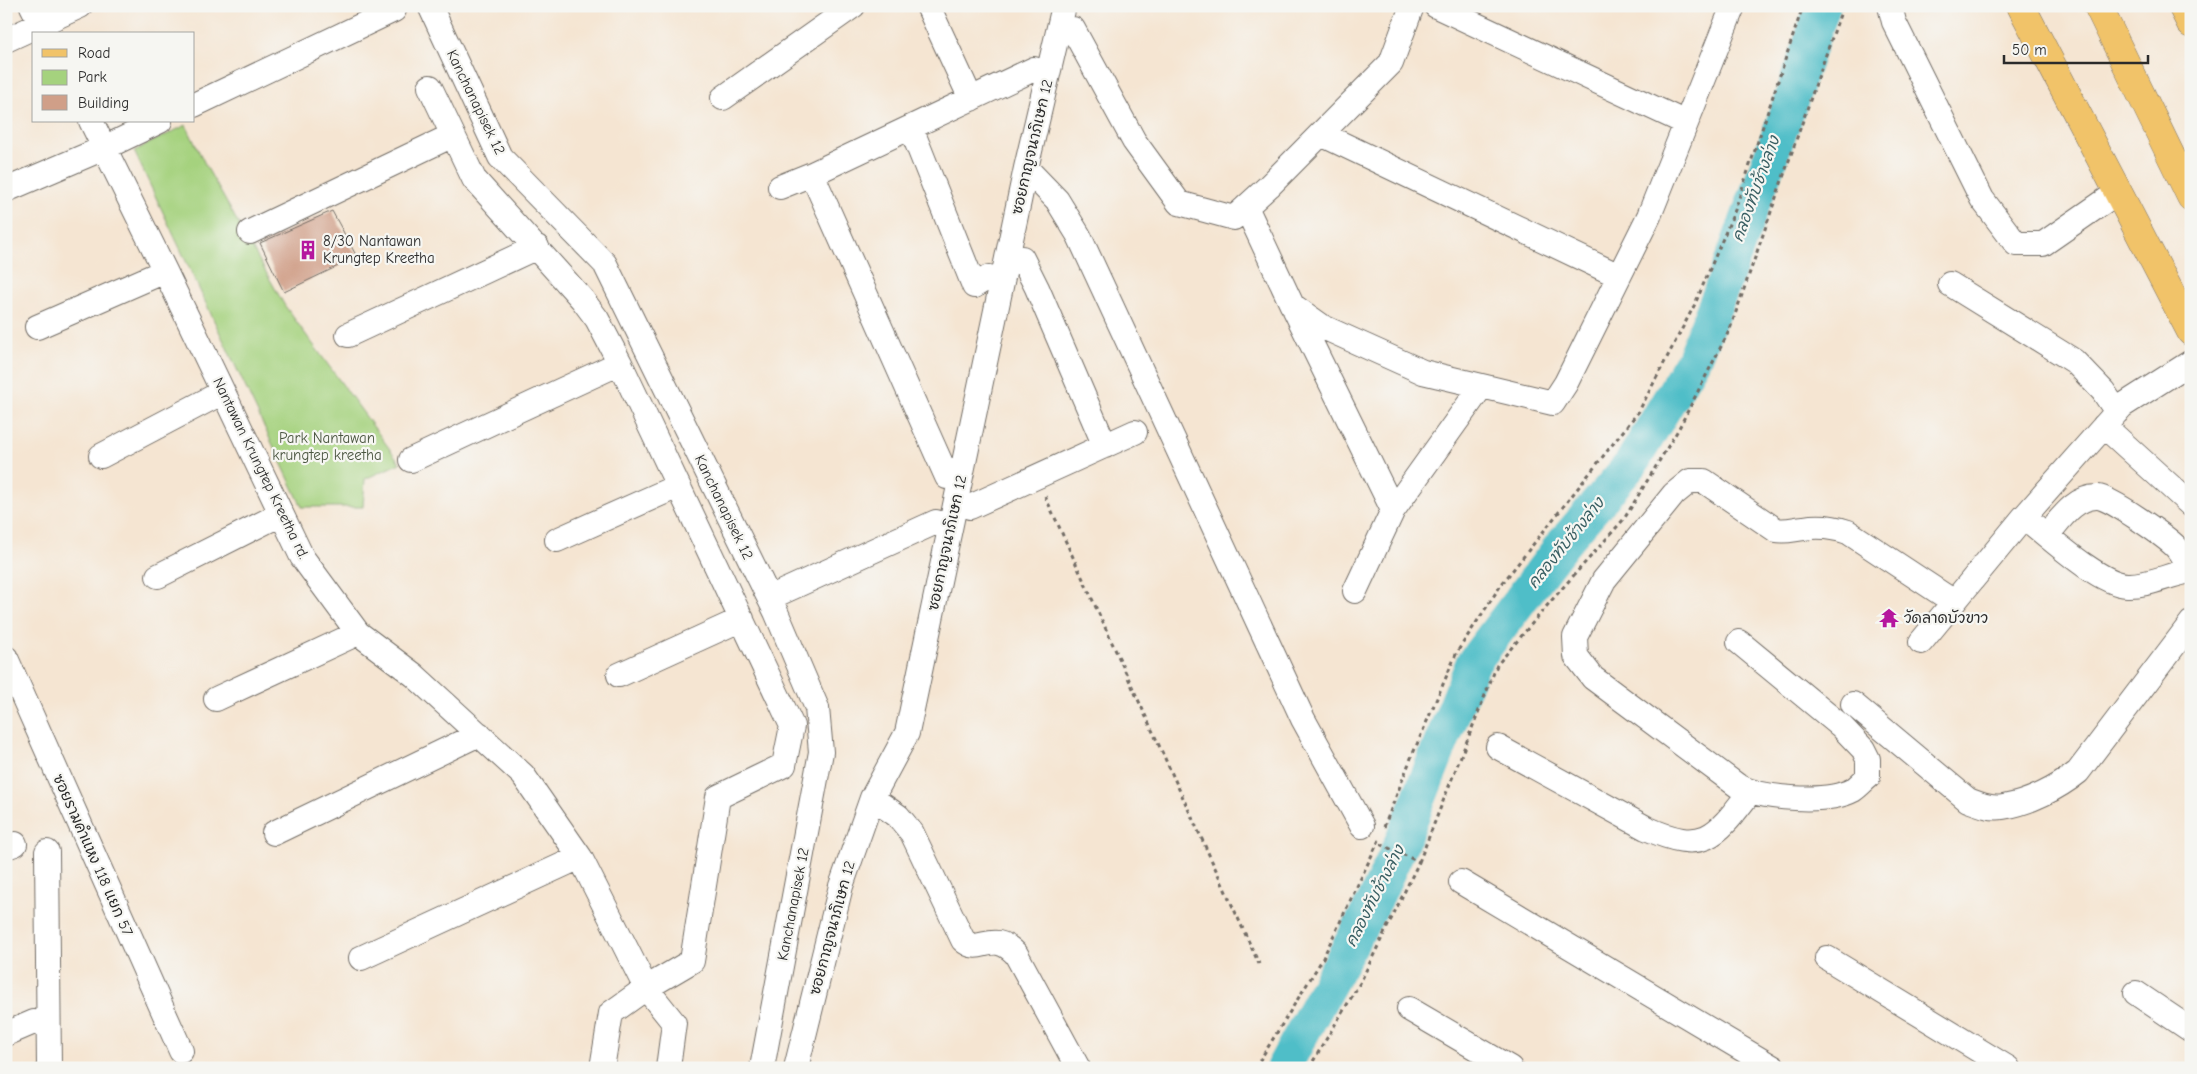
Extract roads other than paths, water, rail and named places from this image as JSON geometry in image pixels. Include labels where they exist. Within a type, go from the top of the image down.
[{"type":"main road","points":[[2021,6],[2191,332]]},
{"type":"main road","points":[[2098,6],[2191,197]]},
{"type":"main road","points":[[2182,6],[2191,24]]},
{"type":"street","points":[[6,40],[40,22],[80,6]]},
{"type":"street","name":"Kanchanapisek 12","points":[[430,6],[500,157],[605,264],[769,598],[817,708],[821,752],[762,1068]]},
{"type":"street","points":[[723,98],[853,6]]},
{"type":"street","points":[[928,6],[971,99]]},
{"type":"street","name":"ซอยกาญจนาภิเษก 12","points":[[796,1068],[841,886],[872,798],[907,733],[1026,168],[1064,6]]},
{"type":"street","points":[[1073,29],[1134,141],[1179,203],[1234,218],[1391,63],[1412,6]]},
{"type":"street","points":[[1436,6],[1686,123]]},
{"type":"street","points":[[1292,305],[1323,327],[1424,372],[1553,403],[1566,383],[1649,216],[1733,6]]},
{"type":"street","points":[[1890,6],[1894,22],[1982,199],[2016,244],[2042,244],[2118,192]]},
{"type":"street","points":[[195,105],[394,10]]},
{"type":"street","points":[[780,187],[812,174],[1034,69]]},
{"type":"street","points":[[430,87],[474,179],[567,280],[597,319],[620,363],[792,726],[784,765],[718,797],[692,962],[646,988],[611,1013],[602,1068]]},
{"type":"street","name":"Nantawan Krungtep Kreetha rd.","points":[[91,122],[302,557],[358,633],[414,675],[522,775],[580,857],[646,988],[674,1023],[668,1068]]},
{"type":"street","points":[[6,190],[104,148],[158,122]]},
{"type":"street","points":[[911,128],[974,286],[988,277]]},
{"type":"street","points":[[1321,134],[1619,276]]},
{"type":"street","points":[[250,232],[453,135]]},
{"type":"street","points":[[1026,168],[1057,200],[1079,236],[1303,720],[1362,826]]},
{"type":"street","points":[[812,174],[947,477]]},
{"type":"street","points":[[1246,208],[1393,510]]},
{"type":"street","points":[[348,335],[537,247]]},
{"type":"street","points":[[1022,258],[1041,297],[1105,446]]},
{"type":"street","points":[[37,327],[165,271]]},
{"type":"street","points":[[1950,284],[2074,361],[2103,391],[2111,419],[2191,505]]},
{"type":"street","points":[[1921,642],[2024,517],[2122,406],[2191,362]]},
{"type":"street","points":[[411,460],[620,363]]},
{"type":"street","points":[[1356,591],[1393,510],[1481,387]]},
{"type":"street","points":[[101,456],[223,392]]},
{"type":"street","points":[[965,509],[1135,432]]},
{"type":"street","points":[[1739,642],[1841,726],[1863,749],[1868,760],[1868,777],[1853,790],[1816,799],[1750,792],[1738,786],[1593,678],[1576,656],[1575,637],[1604,580],[1674,494],[1690,481],[1704,481],[1776,530],[1787,532],[1804,528],[1831,526],[1848,532],[1954,602]]},
{"type":"street","points":[[557,540],[678,486]]},
{"type":"street","points":[[2024,517],[2046,535],[2102,578],[2125,585],[2144,584],[2190,571],[2176,547],[2113,502],[2098,497],[2071,507],[2046,535]]},
{"type":"street","points":[[158,576],[281,514]]},
{"type":"street","points":[[769,598],[936,522]]},
{"type":"street","points":[[619,675],[742,619]]},
{"type":"street","points":[[1853,704],[1968,800],[1985,806],[2002,808],[2048,791],[2064,783],[2078,772],[2191,623]]},
{"type":"street","points":[[216,699],[358,633]]},
{"type":"street","name":"ซอยรามคำแหง 118 แยก 57","points":[[6,658],[181,1051]]},
{"type":"street","points":[[274,833],[479,734]]},
{"type":"street","points":[[1498,747],[1646,828],[1668,838],[1687,842],[1705,838],[1724,826],[1750,792]]},
{"type":"street","points":[[872,798],[898,816],[912,832],[963,940],[969,945],[976,946],[993,942],[1006,944],[1016,954],[1078,1068]]},
{"type":"street","points":[[47,852],[49,1068]]},
{"type":"street","points":[[361,958],[580,857]]},
{"type":"street","points":[[1461,882],[1774,1068]]},
{"type":"street","points":[[1827,958],[2008,1068]]},
{"type":"street","points":[[2136,993],[2191,1030]]},
{"type":"street","points":[[1409,1010],[1510,1068]]},
{"type":"street","points":[[6,1034],[34,1022]]},
{"type":"waterway","name":"คลองทับช้างล่าง","points":[[1283,1068],[1376,898],[1402,841],[1473,663],[1561,546],[1631,464],[1693,360],[1783,123],[1823,6]]},
{"type":"place","name":"8/30 Nantawan Krungtep Kreetha","points":[[308,250]]},
{"type":"place","name":"วัดลาดบัวขาว","points":[[1889,618]]},
{"type":"park label","name":"Park Nantawan krungtep kreetha","points":[[327,446]]}]
